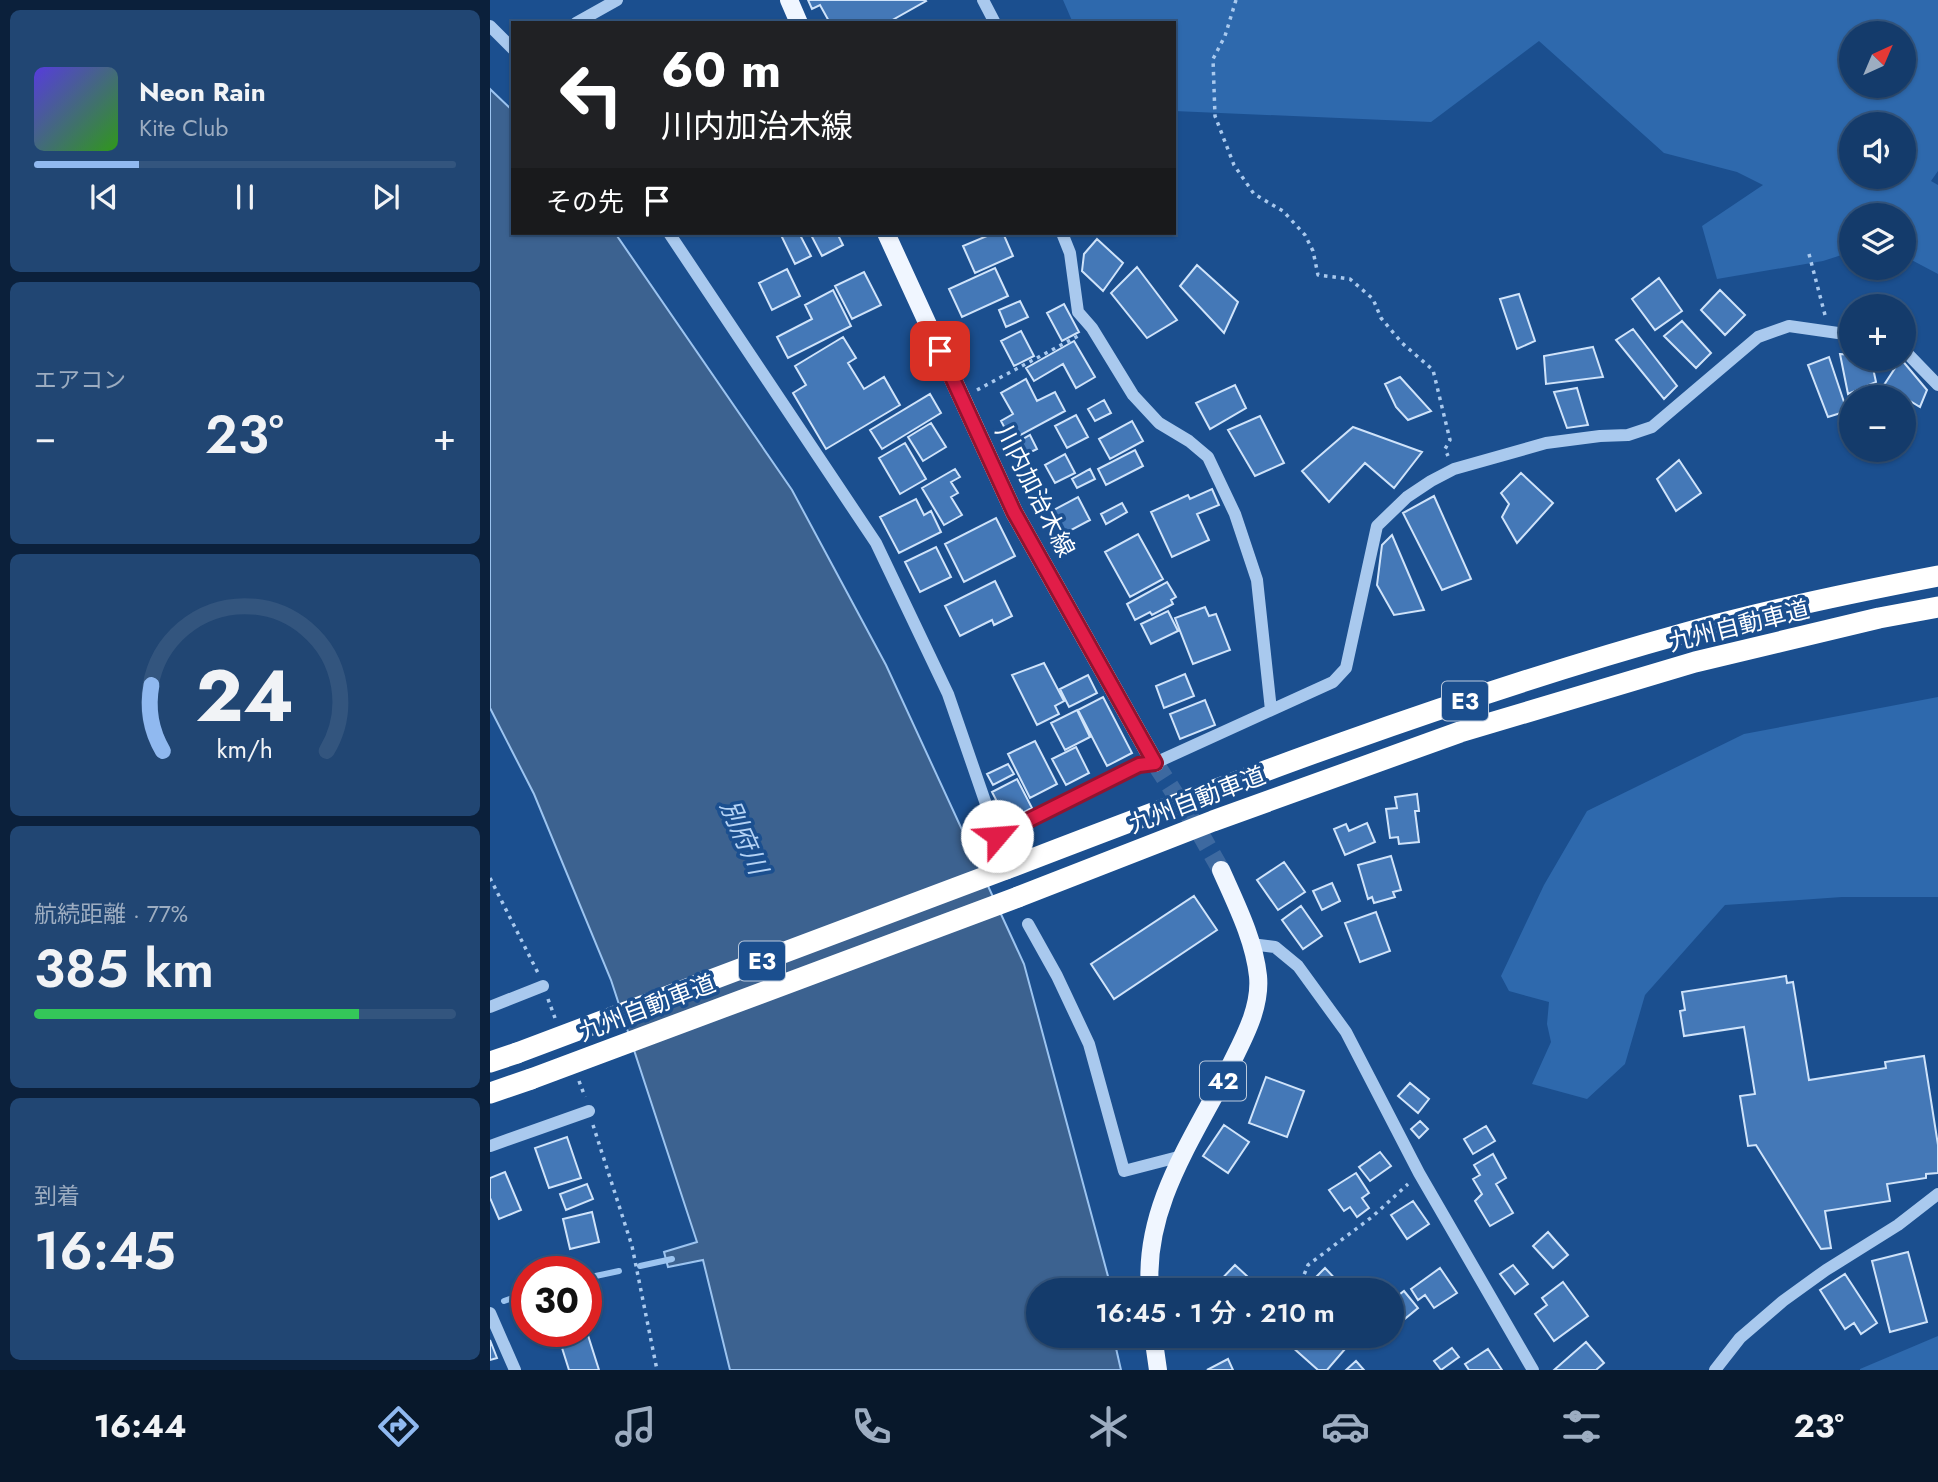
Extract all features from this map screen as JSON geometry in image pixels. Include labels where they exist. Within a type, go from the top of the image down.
[{"type":"highway","name":"九州自動車道","points":[[490,1062],[1201,794],[1449,706],[1686,633],[1870,589],[1938,576]]},
{"type":"highway","name":"九州自動車道","points":[[490,1093],[1018,897],[1213,821],[1460,732],[1695,662],[1879,618],[1938,607]]},
{"type":"main road","points":[[789,0],[798,21]]},
{"type":"main road","name":"川内加治木線","points":[[887,235],[1014,512],[1155,763]]},
{"type":"main road","name":"42","points":[[1149,1278],[1154,1223],[1182,1156],[1251,1024],[1258,978],[1246,926],[1221,870]]},
{"type":"main road","points":[[1154,1348],[1157,1370]]},
{"type":"street","points":[[580,21],[617,0]]},
{"type":"street","points":[[983,0],[994,21]]},
{"type":"street","points":[[490,26],[511,47]]},
{"type":"street","points":[[670,235],[876,543],[948,694],[997,836],[1139,765],[1155,763],[1333,682],[1346,668],[1377,526],[1407,497],[1431,481],[1454,469],[1546,443],[1628,435],[1652,427],[1758,337],[1789,326],[1839,332]]},
{"type":"street","points":[[1063,235],[1070,253],[1078,312],[1092,328],[1133,395],[1159,423],[1189,441],[1208,457],[1235,513],[1257,580],[1271,710]]},
{"type":"street","points":[[1916,362],[1938,385]]},
{"type":"street","points":[[1028,924],[1057,976],[1089,1044],[1124,1171],[1182,1156]]},
{"type":"street","points":[[1251,944],[1275,947],[1298,966],[1346,1032],[1419,1173],[1534,1370]]},
{"type":"street","points":[[490,1007],[543,986]]},
{"type":"street","points":[[490,1146],[589,1111]]},
{"type":"street","points":[[1715,1370],[1740,1338],[1783,1301],[1826,1270],[1898,1225],[1938,1194]]},
{"type":"street","points":[[490,1313],[515,1370]]},
{"type":"path","points":[[1236,0],[1225,36],[1213,59],[1215,116],[1234,165],[1254,194],[1283,211],[1305,235],[1313,251],[1318,275],[1350,279],[1373,299],[1381,318],[1402,343],[1433,370],[1450,440],[1445,449],[1454,469]]},
{"type":"path","points":[[1809,254],[1829,330]]},
{"type":"path","points":[[962,398],[1092,328]]},
{"type":"path","points":[[1303,1278],[1308,1265],[1372,1217],[1419,1173]]},
{"type":"path","points":[[632,1246],[657,1370]]},
{"type":"shaded area","points":[[1063,0],[1938,0],[1938,171],[1931,181],[1938,185],[1938,274],[1916,262],[1916,203],[1839,203],[1839,256],[1717,279],[1702,226],[1763,185],[1737,172],[1664,153],[1539,41],[1431,122],[1176,111],[1176,21],[1072,21]]},
{"type":"shaded area","points":[[1938,697],[1938,897],[1842,897],[1725,905],[1645,995],[1625,1064],[1587,1099],[1532,1084],[1551,1042],[1547,1024],[1549,1002],[1509,991],[1501,976],[1544,885],[1587,811],[1744,734]]},
{"type":"shaded area","points":[[1938,1336],[1938,1370],[1860,1370],[1860,1369]]},
{"type":"water","name":"別府川","points":[[490,89],[511,109],[511,235],[616,235],[792,490],[886,665],[1024,964],[1108,1278],[1026,1278],[1026,1348],[1116,1348],[1121,1370],[730,1370],[703,1260],[668,1267],[664,1252],[697,1242],[611,980],[534,794],[490,708]]},
{"type":"building","points":[[808,0],[926,1],[891,21],[829,21],[820,5],[812,9]]},
{"type":"building","points":[[781,235],[800,235],[811,256],[795,264]]},
{"type":"building","points":[[811,235],[838,235],[843,245],[822,256]]},
{"type":"building","points":[[989,235],[1004,235],[1013,256],[975,273],[963,246]]},
{"type":"building","points":[[1097,239],[1123,263],[1103,291],[1082,271],[1084,254]]},
{"type":"building","points":[[1197,265],[1238,302],[1224,333],[1180,286]]},
{"type":"building","points":[[1137,267],[1177,320],[1147,338],[1111,293]]},
{"type":"building","points":[[995,268],[1008,296],[962,317],[949,289]]},
{"type":"building","points":[[787,269],[800,296],[772,310],[759,283]]},
{"type":"building","points":[[864,272],[881,305],[852,319],[835,286]]},
{"type":"building","points":[[1659,278],[1682,311],[1655,330],[1632,299]]},
{"type":"building","points":[[833,290],[851,326],[788,358],[777,337],[812,319],[805,305]]},
{"type":"building","points":[[1720,290],[1745,315],[1725,335],[1701,310]]},
{"type":"building","points":[[1519,294],[1535,341],[1517,349],[1500,299]]},
{"type":"building","points":[[1020,301],[1028,317],[1006,327],[999,310]]},
{"type":"building","points":[[1064,304],[1079,332],[1062,341],[1047,313]]},
{"type":"building","points":[[1682,321],[1711,353],[1696,368],[1664,336]]},
{"type":"building","points":[[1633,329],[1677,386],[1664,399],[1616,340]]},
{"type":"building","points":[[1021,331],[1034,356],[1014,366],[1001,341]]},
{"type":"building","points":[[843,337],[856,358],[848,363],[864,389],[884,377],[900,405],[826,449],[793,393],[806,385],[795,366]]},
{"type":"building","points":[[1074,341],[1095,377],[1076,388],[1063,364],[1034,381],[1026,368]]},
{"type":"building","points":[[1593,347],[1603,377],[1546,384],[1544,356]]},
{"type":"building","points":[[1829,357],[1839,387],[1839,414],[1828,417],[1808,365]]},
{"type":"building","points":[[1843,371],[1874,371],[1876,382],[1869,385],[1846,385]]},
{"type":"building","points":[[1893,371],[1911,371],[1927,390],[1920,407],[1916,405],[1916,385],[1884,385]]},
{"type":"building","points":[[1400,377],[1431,411],[1408,420],[1396,407],[1385,384]]},
{"type":"building","points":[[1026,379],[1037,401],[1055,392],[1065,411],[1011,440],[1001,421],[1013,414],[1001,393]]},
{"type":"building","points":[[1235,385],[1246,408],[1210,429],[1196,403]]},
{"type":"building","points":[[1577,388],[1588,425],[1567,428],[1554,392]]},
{"type":"building","points":[[930,394],[941,413],[882,449],[870,430]]},
{"type":"building","points":[[1104,400],[1111,413],[1095,421],[1088,409]]},
{"type":"building","points":[[1076,415],[1088,437],[1067,448],[1055,426]]},
{"type":"building","points":[[1260,416],[1284,463],[1255,476],[1228,430]]},
{"type":"building","points":[[1132,421],[1143,441],[1110,459],[1099,439]]},
{"type":"building","points":[[931,423],[946,447],[923,461],[908,437]]},
{"type":"building","points":[[1353,427],[1422,452],[1394,488],[1365,463],[1329,502],[1302,471]]},
{"type":"building","points":[[1030,435],[1037,449],[1021,457],[1014,444]]},
{"type":"building","points":[[905,443],[926,479],[900,494],[879,458]]},
{"type":"building","points":[[1135,450],[1143,466],[1106,485],[1098,469]]},
{"type":"building","points":[[1065,454],[1075,473],[1055,483],[1045,465]]},
{"type":"building","points":[[1679,460],[1701,493],[1676,511],[1657,479]]},
{"type":"building","points":[[955,469],[960,477],[951,482],[958,493],[951,497],[962,515],[944,525],[922,488]]},
{"type":"building","points":[[1090,469],[1095,479],[1077,488],[1072,479]]},
{"type":"building","points":[[1521,473],[1553,503],[1517,543],[1502,517],[1509,504],[1501,493]]},
{"type":"building","points":[[1212,489],[1219,505],[1197,514],[1209,540],[1172,557],[1151,512],[1188,495],[1190,499]]},
{"type":"building","points":[[1434,496],[1471,579],[1442,590],[1403,513]]},
{"type":"building","points":[[1078,497],[1090,520],[1062,535],[1050,512]]},
{"type":"building","points":[[916,499],[924,515],[931,511],[941,532],[899,553],[880,517]]},
{"type":"building","points":[[1122,503],[1127,512],[1106,524],[1101,514]]},
{"type":"building","points":[[996,518],[1015,556],[964,582],[945,544]]},
{"type":"building","points":[[1138,534],[1163,579],[1130,597],[1105,552]]},
{"type":"building","points":[[1392,535],[1424,610],[1394,615],[1377,585],[1382,545]]},
{"type":"building","points":[[936,547],[951,577],[920,592],[905,562]]},
{"type":"building","points":[[995,581],[1012,616],[994,625],[992,620],[960,636],[945,606]]},
{"type":"building","points":[[1167,582],[1176,597],[1171,600],[1173,604],[1135,620],[1127,604]]},
{"type":"building","points":[[1205,607],[1209,616],[1216,614],[1230,650],[1193,664],[1175,618]]},
{"type":"building","points":[[1168,611],[1178,631],[1151,644],[1141,624]]},
{"type":"building","points":[[1044,663],[1064,701],[1055,706],[1059,714],[1037,725],[1012,675]]},
{"type":"building","points":[[1185,674],[1194,696],[1164,708],[1156,686]]},
{"type":"building","points":[[1088,675],[1097,693],[1069,707],[1060,689]]},
{"type":"building","points":[[1103,697],[1132,753],[1107,766],[1078,710]]},
{"type":"building","points":[[1205,700],[1215,725],[1180,739],[1170,714]]},
{"type":"building","points":[[1077,710],[1090,737],[1065,750],[1051,723]]},
{"type":"building","points":[[1035,741],[1057,784],[1030,798],[1008,754]]},
{"type":"building","points":[[1076,747],[1089,773],[1066,785],[1052,759]]},
{"type":"building","points":[[1008,764],[1014,774],[993,785],[987,774]]},
{"type":"building","points":[[1017,779],[1032,808],[1007,821],[992,792]]},
{"type":"building","points":[[1417,794],[1419,811],[1415,811],[1419,842],[1399,844],[1398,837],[1390,838],[1386,809],[1397,808],[1395,797]]},
{"type":"building","points":[[1367,823],[1375,842],[1345,855],[1334,829],[1346,824],[1349,831]]},
{"type":"building","points":[[1391,856],[1401,890],[1393,892],[1395,897],[1374,903],[1372,897],[1368,899],[1358,865]]},
{"type":"building","points":[[1284,862],[1305,892],[1278,910],[1257,880]]},
{"type":"building","points":[[1332,883],[1340,901],[1322,910],[1313,891]]},
{"type":"building","points":[[1194,896],[1217,930],[1114,999],[1091,964]]},
{"type":"building","points":[[1301,906],[1322,936],[1303,949],[1282,920]]},
{"type":"building","points":[[1376,912],[1390,951],[1360,962],[1345,923]]},
{"type":"building","points":[[1786,976],[1787,983],[1793,982],[1809,1080],[1886,1068],[1885,1062],[1924,1056],[1938,1145],[1938,1173],[1926,1174],[1926,1178],[1887,1184],[1890,1201],[1825,1211],[1831,1248],[1821,1249],[1756,1145],[1748,1146],[1740,1096],[1755,1094],[1744,1027],[1684,1036],[1680,1011],[1685,1010],[1682,992]]},
{"type":"building","points":[[1266,1077],[1304,1091],[1287,1137],[1249,1123]]},
{"type":"building","points":[[1410,1083],[1429,1099],[1418,1113],[1398,1096]]},
{"type":"building","points":[[1420,1121],[1428,1129],[1419,1138],[1411,1129]]},
{"type":"building","points":[[1224,1125],[1249,1142],[1228,1173],[1203,1156]]},
{"type":"building","points":[[1486,1126],[1495,1141],[1473,1154],[1464,1139]]},
{"type":"building","points":[[567,1137],[581,1178],[549,1188],[535,1148]]},
{"type":"building","points":[[1380,1152],[1391,1166],[1370,1181],[1359,1167]]},
{"type":"building","points":[[1493,1154],[1506,1178],[1496,1184],[1513,1213],[1490,1226],[1475,1201],[1482,1194],[1473,1179],[1480,1175],[1474,1165]]},
{"type":"building","points":[[505,1172],[521,1210],[499,1219],[490,1198],[490,1178]]},
{"type":"building","points":[[1356,1173],[1369,1193],[1362,1198],[1369,1208],[1357,1217],[1350,1207],[1344,1211],[1329,1190]]},
{"type":"building","points":[[587,1184],[593,1199],[566,1210],[560,1194]]},
{"type":"building","points":[[1413,1201],[1429,1224],[1407,1239],[1391,1215]]},
{"type":"building","points":[[592,1212],[599,1242],[570,1249],[563,1219]]},
{"type":"building","points":[[1548,1232],[1568,1255],[1553,1268],[1533,1246]]},
{"type":"building","points":[[1908,1252],[1927,1322],[1890,1332],[1872,1261]]},
{"type":"building","points":[[1235,1265],[1249,1278],[1223,1278]]},
{"type":"building","points":[[1513,1265],[1528,1284],[1515,1294],[1500,1274]]},
{"type":"building","points":[[1325,1268],[1334,1278],[1315,1278]]},
{"type":"building","points":[[1440,1268],[1457,1293],[1434,1308],[1425,1295],[1418,1300],[1411,1289]]},
{"type":"building","points":[[1845,1274],[1877,1323],[1861,1334],[1854,1323],[1845,1329],[1820,1290]]},
{"type":"building","points":[[1563,1282],[1588,1316],[1554,1341],[1535,1314],[1547,1305],[1542,1298]]},
{"type":"building","points":[[1404,1291],[1418,1308],[1404,1320]]},
{"type":"building","points":[[490,1340],[497,1358],[490,1360]]},
{"type":"building","points":[[1586,1342],[1604,1363],[1596,1370],[1554,1370]]},
{"type":"building","points":[[562,1347],[592,1347],[599,1370],[569,1370]]},
{"type":"building","points":[[1293,1348],[1345,1349],[1327,1370],[1318,1370]]},
{"type":"building","points":[[1452,1348],[1459,1357],[1441,1370],[1434,1361]]},
{"type":"building","points":[[1488,1349],[1502,1370],[1469,1370],[1465,1364]]},
{"type":"building","points":[[1228,1359],[1233,1370],[1207,1370]]},
{"type":"building","points":[[1356,1361],[1364,1370],[1346,1370]]},
{"type":"waterway","points":[[640,1266],[672,1259]]},
{"type":"waterway","points":[[602,1275],[619,1271]]},
{"type":"waterway","points":[[504,1301],[511,1299]]},
{"type":"tunnel","points":[[1155,763],[1221,870]]},
{"type":"route","points":[[940,351],[1014,512],[1155,763],[1139,765],[997,836]]}]
